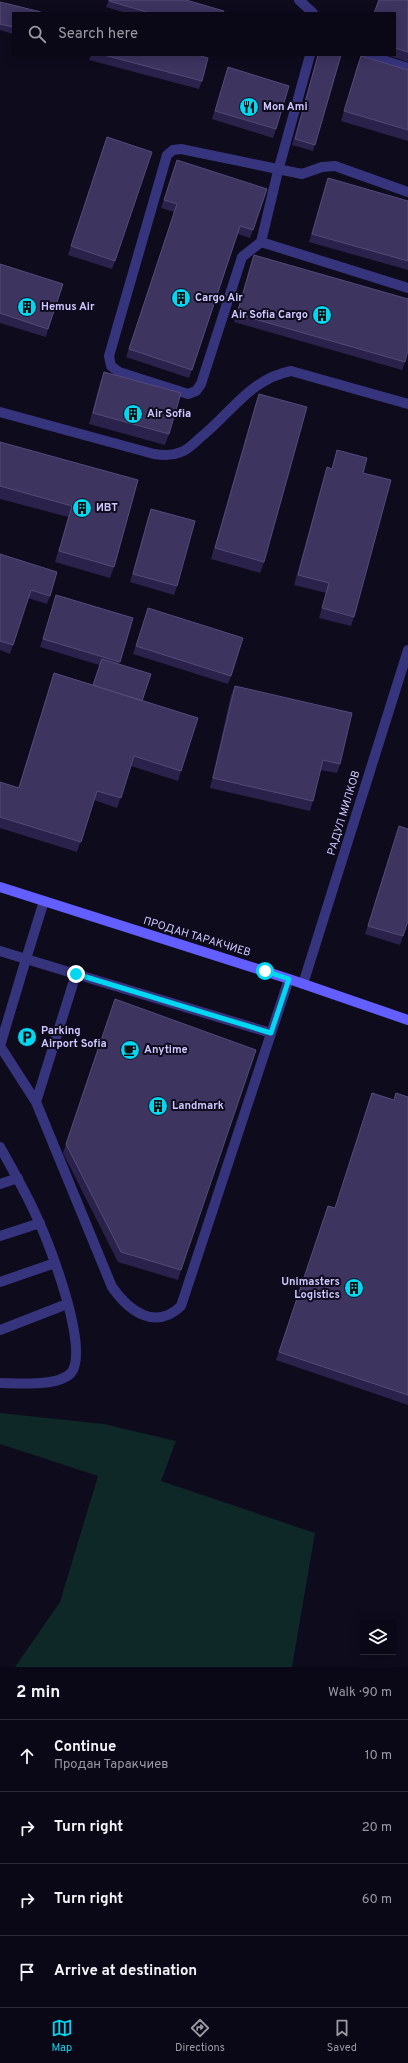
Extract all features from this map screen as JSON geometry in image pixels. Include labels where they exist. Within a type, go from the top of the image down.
[{"type":"street","name":"ПРОДАН ТАРАКЧИЕВ","points":[[0,887],[289,979],[408,1020]]},
{"type":"lane","points":[[299,0],[312,12]]},
{"type":"lane","points":[[310,56],[278,171],[261,242],[242,256],[201,384],[196,391],[188,394],[119,372],[111,366],[109,356],[167,155],[173,150],[181,149],[278,171],[302,174],[322,167],[335,166],[408,192]]},
{"type":"lane","points":[[370,56],[408,68]]},
{"type":"lane","points":[[261,242],[408,288]]},
{"type":"lane","points":[[0,412],[154,454],[169,455],[183,452],[215,425],[249,391],[262,381],[277,374],[291,371],[408,404]]},
{"type":"lane","name":"РАДУЛ МИЛКОВ","points":[[303,984],[408,650]]},
{"type":"lane","points":[[44,902],[0,1046],[36,1102],[112,1287],[126,1305],[145,1317],[158,1318],[168,1315],[181,1306],[289,979]]},
{"type":"lane","points":[[0,951],[271,1033]]},
{"type":"lane","points":[[36,1102],[76,974]]},
{"type":"lane","points":[[0,1147],[18,1178],[40,1223],[55,1263],[77,1344],[77,1360],[70,1373],[59,1379],[39,1384],[0,1383]]},
{"type":"lane","points":[[0,1184],[18,1178]]},
{"type":"lane","points":[[0,1236],[40,1223]]},
{"type":"lane","points":[[0,1282],[55,1263]]},
{"type":"lane","points":[[0,1330],[67,1304]]},
{"type":"green space","points":[[0,1413],[104,1424],[176,1441],[161,1481],[315,1533],[292,1667],[15,1667],[60,1602],[98,1476],[0,1444]]},
{"type":"building","points":[[186,0],[224,11],[147,12],[109,1]]},
{"type":"building","points":[[379,0],[408,0],[408,52],[396,48],[396,12],[374,12]]},
{"type":"building","points":[[0,2],[41,12],[12,12],[12,27],[0,24]]},
{"type":"building","points":[[108,56],[201,56],[208,58],[202,81]]},
{"type":"building","points":[[318,56],[341,56],[315,145],[295,139]]},
{"type":"building","points":[[361,56],[408,70],[408,130],[344,111]]},
{"type":"building","name":"Mon Ami","points":[[228,67],[289,86],[276,129],[215,111]]},
{"type":"building","points":[[107,137],[152,152],[115,261],[71,246]]},
{"type":"building","name":"Cargo Air","points":[[177,160],[267,189],[253,230],[240,226],[192,370],[129,349],[177,204],[164,200]]},
{"type":"building","points":[[328,178],[408,201],[408,261],[312,234]]},
{"type":"building","name":"Air Sofia Cargo","points":[[254,255],[408,299],[408,350],[405,362],[237,314]]},
{"type":"building","name":"Hemus Air","points":[[0,264],[63,284],[48,329],[0,313]]},
{"type":"building","name":"Air Sofia","points":[[104,372],[181,393],[169,434],[93,413]]},
{"type":"building","points":[[259,394],[307,407],[264,562],[215,548]]},
{"type":"building","name":"ИВТ","points":[[0,442],[138,480],[114,567],[59,551],[72,506],[0,486]]},
{"type":"building","points":[[337,450],[367,458],[363,473],[391,480],[354,617],[322,608],[329,583],[298,575],[327,467],[332,469]]},
{"type":"building","points":[[151,509],[195,521],[177,586],[133,574]]},
{"type":"building","points":[[0,554],[57,572],[50,596],[31,590],[13,645],[0,641]]},
{"type":"building","points":[[56,595],[133,618],[120,662],[43,639]]},
{"type":"building","points":[[148,608],[243,638],[231,676],[136,646]]},
{"type":"building","points":[[102,659],[151,674],[142,701],[93,685]]},
{"type":"building","points":[[54,673],[198,718],[181,771],[134,756],[121,798],[97,791],[81,842],[0,817],[0,782],[19,788]]},
{"type":"building","points":[[235,686],[352,713],[340,764],[323,760],[313,801],[213,778]]},
{"type":"building","points":[[399,826],[408,829],[408,921],[403,936],[368,926]]},
{"type":"building","name":"Landmark","points":[[115,999],[256,1050],[181,1270],[121,1252],[66,1144]]},
{"type":"building","name":"Unimasters Logistics","points":[[372,1093],[394,1100],[396,1093],[408,1097],[408,1395],[279,1352],[328,1206],[335,1208]]},
{"type":"place","name":"Mon Ami","points":[[249,107]]},
{"type":"place","name":"Cargo Air","points":[[181,298]]},
{"type":"place","name":"Hemus Air","points":[[27,307]]},
{"type":"place","name":"Air Sofia Cargo","points":[[322,315]]},
{"type":"place","name":"Air Sofia","points":[[133,414]]},
{"type":"place","name":"ИВТ","points":[[82,508]]},
{"type":"place","name":"Parking Airport Sofia","points":[[27,1037]]},
{"type":"place","name":"Anytime","points":[[130,1050]]},
{"type":"place","name":"Landmark","points":[[158,1106]]},
{"type":"place","name":"Unimasters Logistics","points":[[354,1288]]},
{"type":"route","points":[[76,974],[271,1033],[289,979],[265,971]]}]
